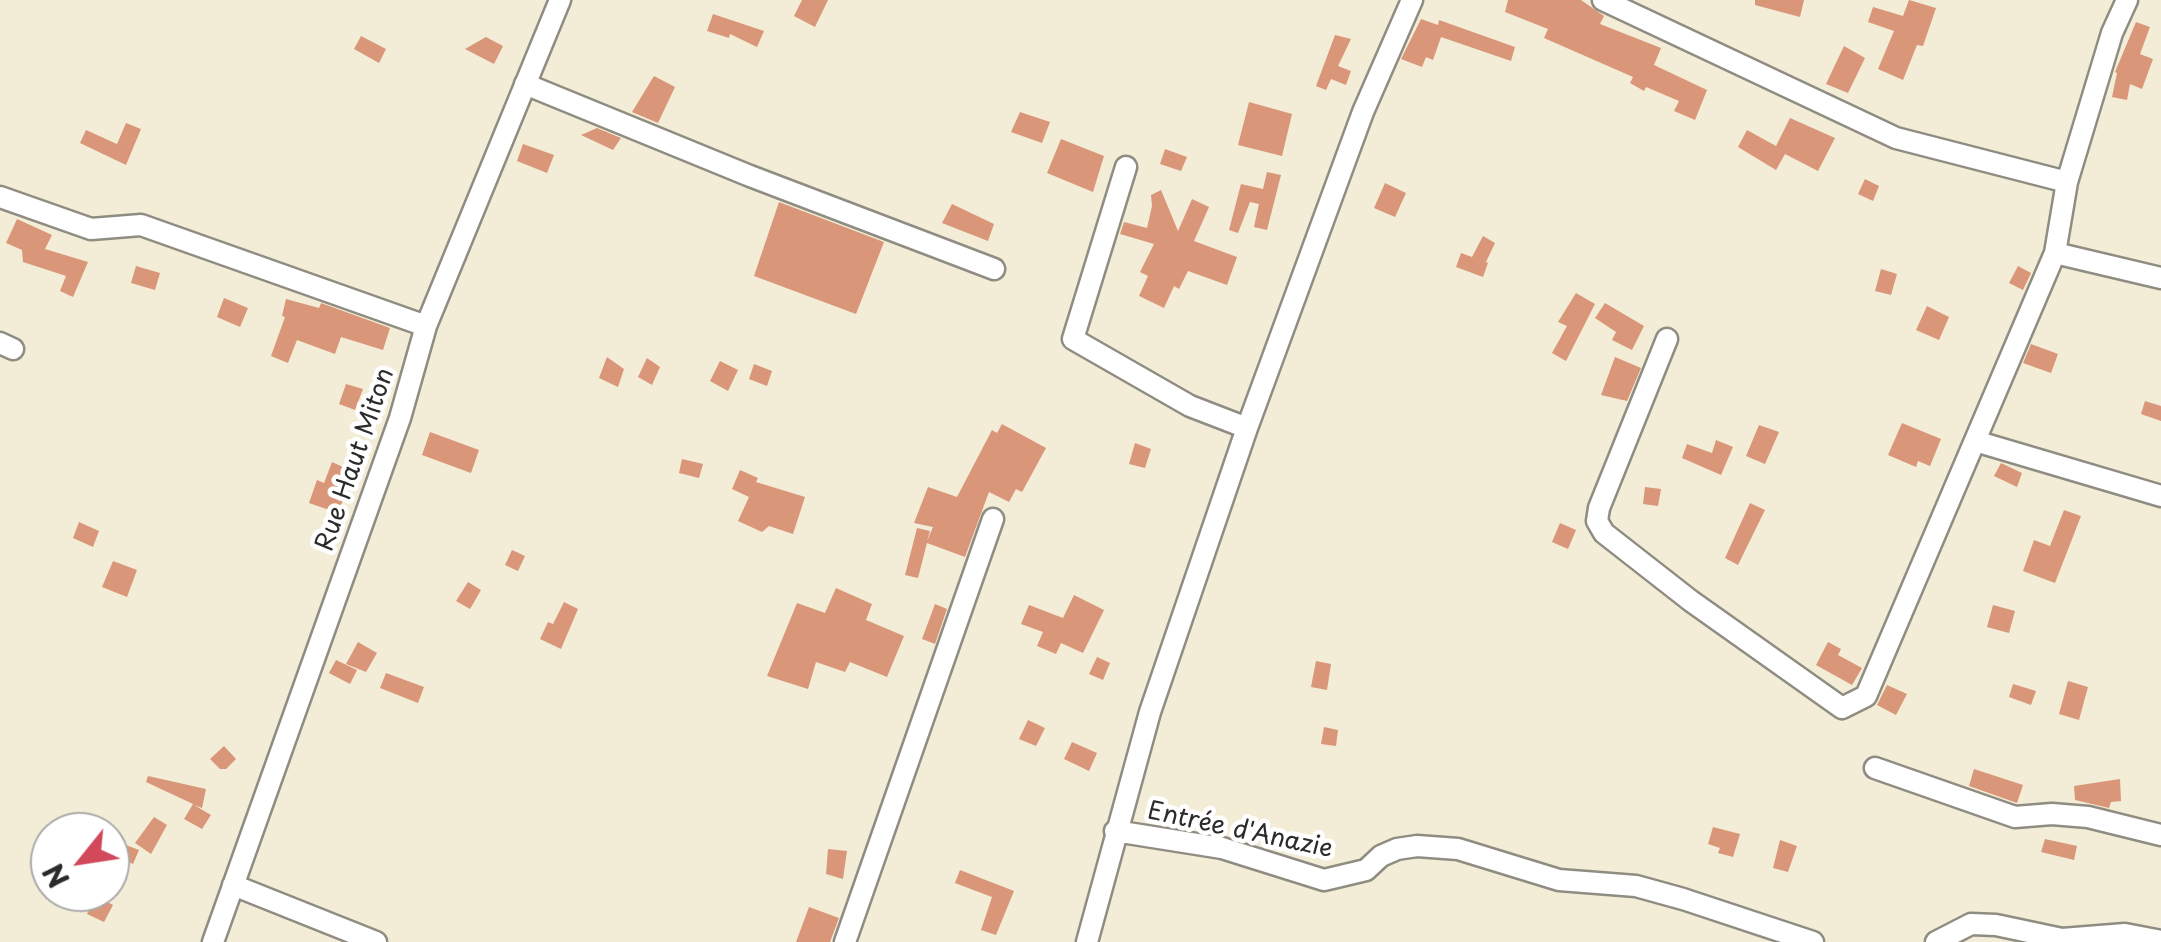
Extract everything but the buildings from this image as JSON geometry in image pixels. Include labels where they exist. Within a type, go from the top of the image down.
[{"type":"street","name":"Rue Haut Miton","points":[[213,942],[400,418],[426,326],[560,0]]},
{"type":"street","points":[[1087,942],[1150,712],[1247,428],[1363,112],[1412,0]]},
{"type":"street","points":[[1603,0],[1896,138],[2067,182]]},
{"type":"street","points":[[1667,339],[1597,521],[1604,533],[1690,601],[1842,708],[1866,696],[2054,253],[2067,182],[2112,33],[2126,0]]},
{"type":"street","points":[[525,84],[750,176],[994,269]]},
{"type":"street","points":[[1126,167],[1073,339],[1190,406],[1247,428]]},
{"type":"street","points":[[0,196],[90,229],[142,225],[426,326]]},
{"type":"street","points":[[2054,253],[2161,278]]},
{"type":"street","points":[[1975,441],[2161,496]]},
{"type":"street","points":[[845,942],[993,519]]},
{"type":"street","points":[[1876,768],[2015,818],[2088,816],[2161,835]]},
{"type":"street","name":"Entrée d'Anazie","points":[[1115,831],[1222,848],[1324,880],[1366,870],[1381,856],[1397,849],[1458,848],[1559,880],[1636,886],[1813,942]]},
{"type":"street","points":[[233,885],[376,942]]},
{"type":"street","points":[[1936,942],[1971,924],[1996,924],[2062,939],[2126,934],[2161,941]]}]
